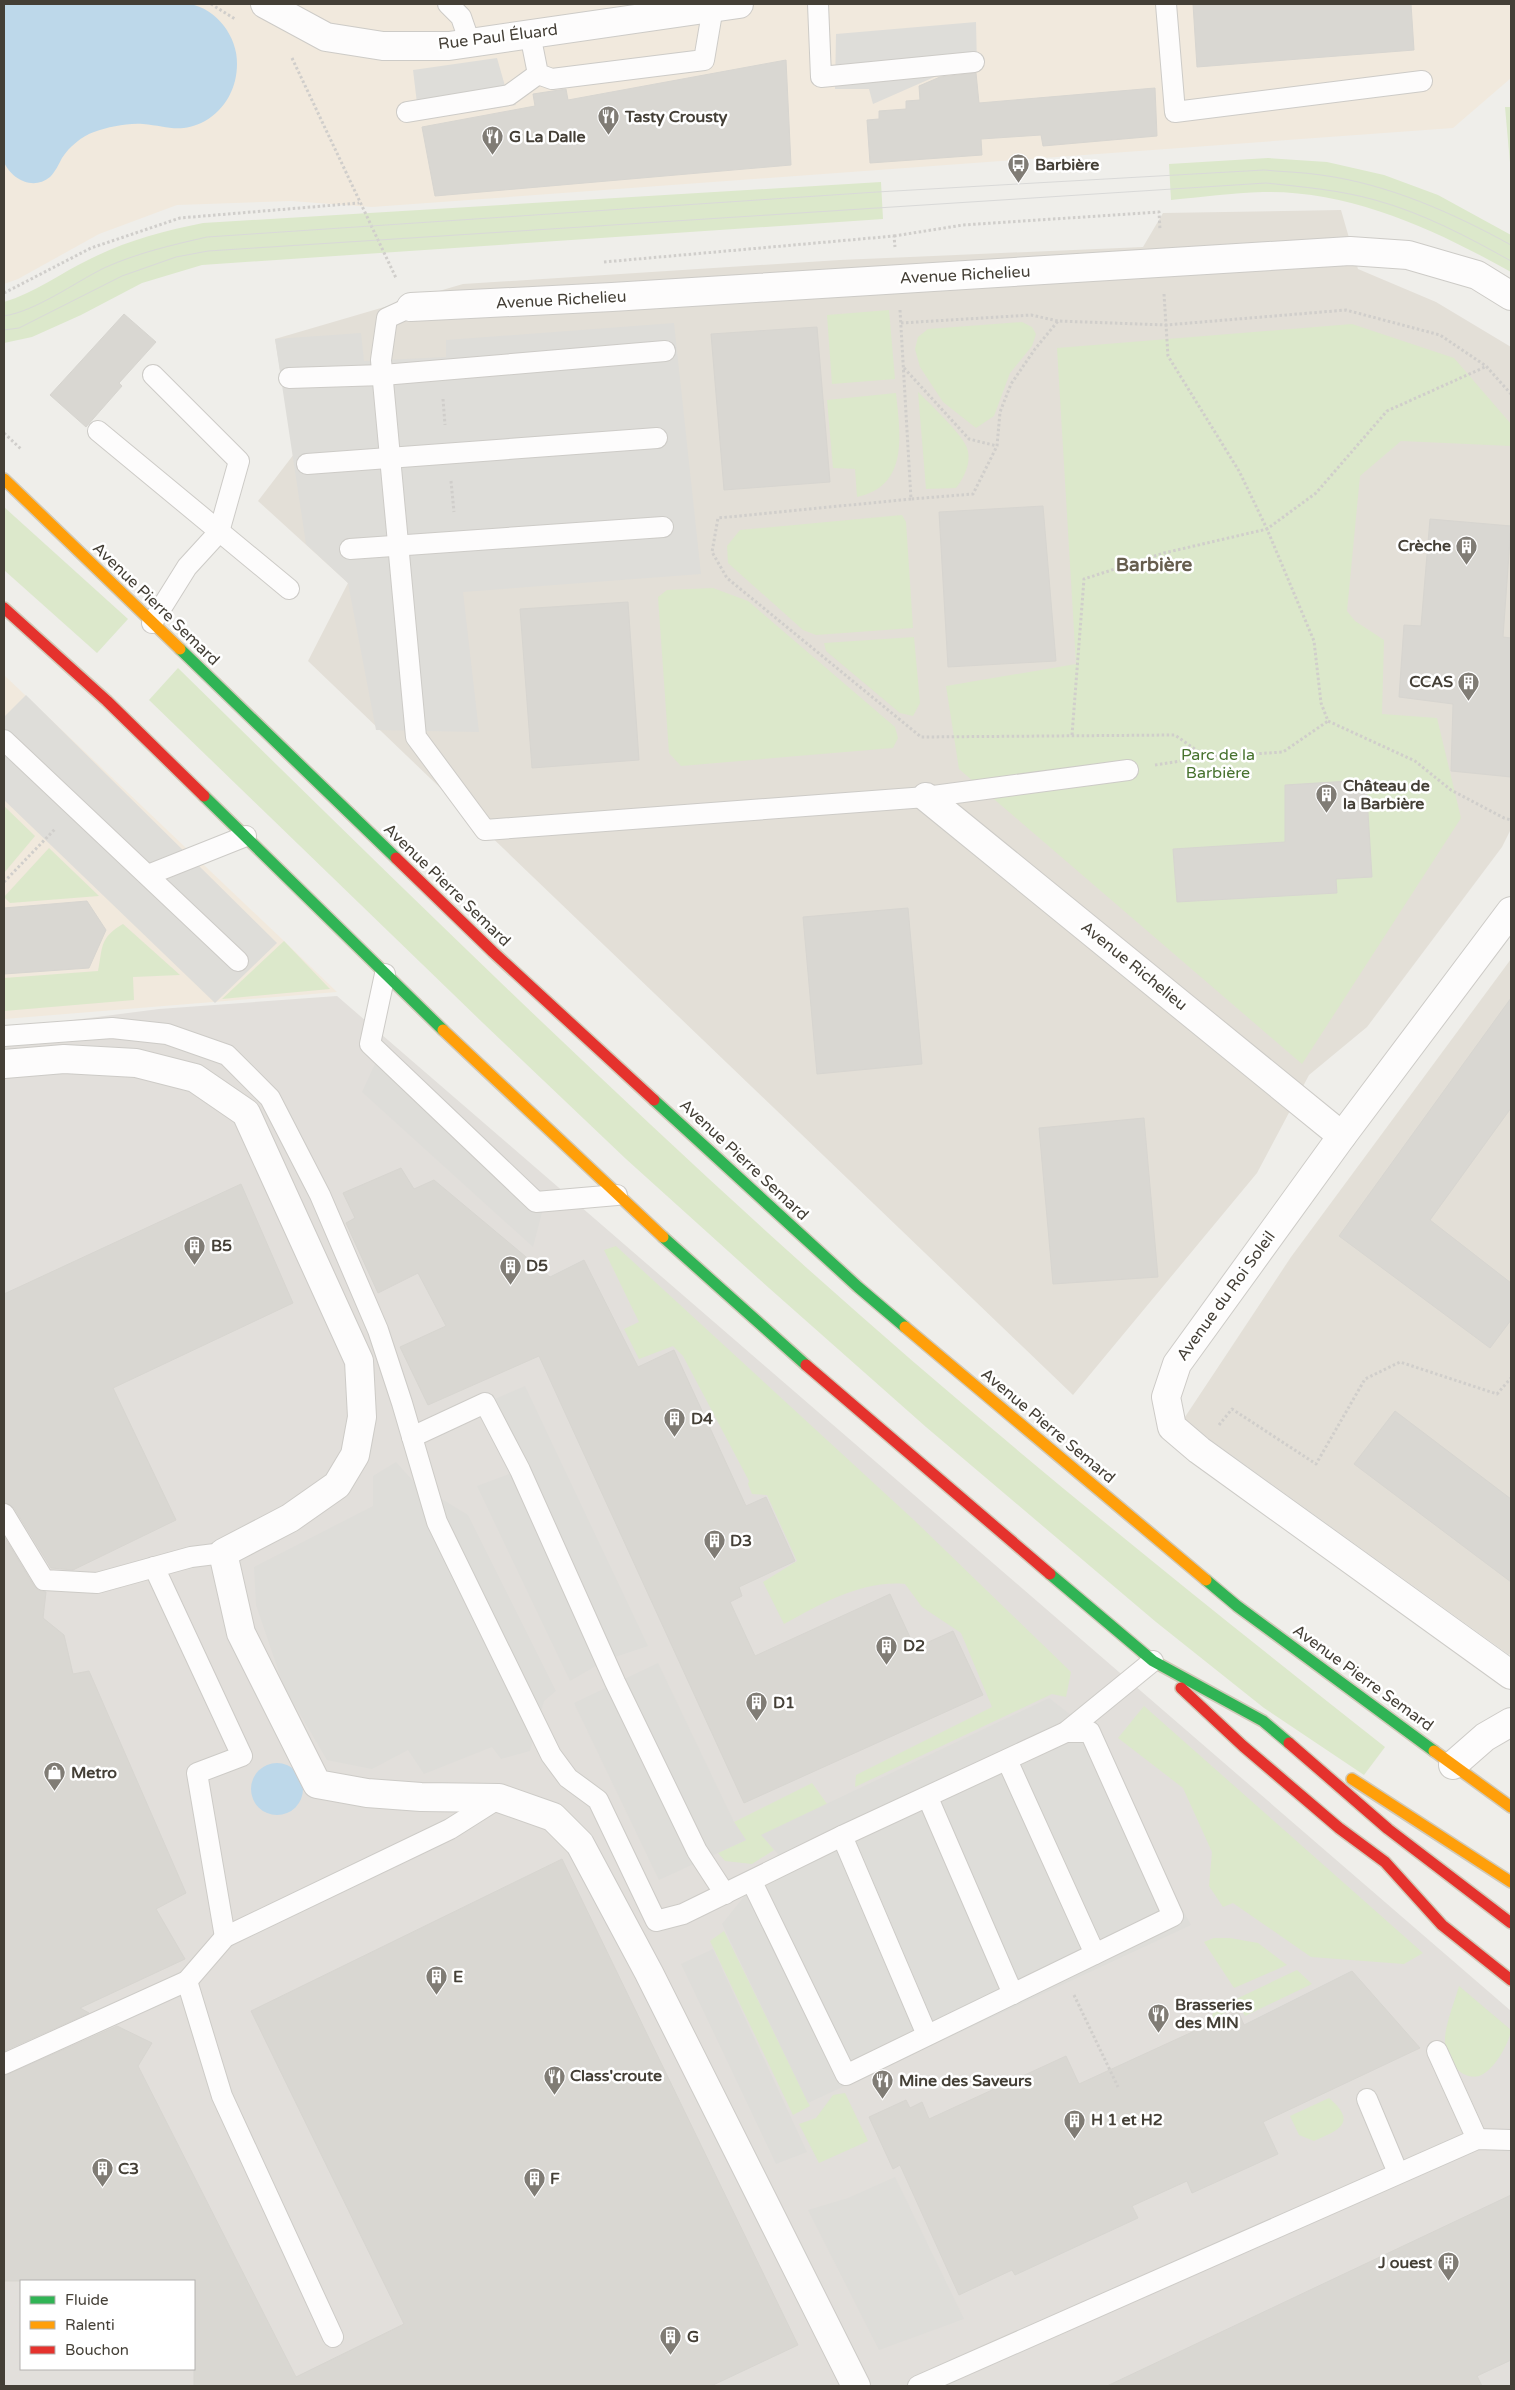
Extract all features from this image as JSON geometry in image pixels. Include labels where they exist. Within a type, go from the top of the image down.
[{"type":"main road","name":"Avenue Pierre Semard","points":[[4,479],[500,958],[858,1287],[1237,1606],[1511,1807]]},
{"type":"main road","points":[[4,608],[107,701],[385,974],[618,1194],[787,1348],[946,1487],[1153,1661],[1242,1746],[1339,1828],[1385,1862],[1442,1925],[1511,1980]]},
{"type":"main road","points":[[1153,1661],[1263,1721],[1511,1882]]},
{"type":"main road","points":[[1263,1721],[1388,1829],[1511,1923]]},
{"type":"street","name":"Rue Paul Éluard","points":[[265,4],[326,37],[383,46],[448,46],[726,6]]},
{"type":"street","name":"Avenue Richelieu","points":[[411,307],[612,297],[1350,251],[1408,255],[1477,276],[1511,296]]},
{"type":"street","name":"Avenue Richelieu","points":[[926,797],[1342,1136]]},
{"type":"street","name":"Avenue du Roi Soleil","points":[[1511,911],[1342,1136],[1177,1364],[1166,1397],[1172,1427],[1200,1450],[1511,1675]]},
{"type":"street","points":[[4,1064],[64,1059],[136,1063],[194,1078],[246,1113],[359,1361],[362,1417],[355,1455],[337,1485],[290,1518],[222,1553],[241,1632],[318,1784],[367,1792],[421,1797],[499,1798],[553,1818],[580,1844],[650,1973],[856,2386]]},
{"type":"street","points":[[1453,1765],[1485,1737],[1511,1722]]},
{"type":"lane","points":[[448,4],[461,17],[470,43]]},
{"type":"lane","points":[[818,4],[821,76],[974,62]]},
{"type":"lane","points":[[1166,4],[1175,112],[1422,81]]},
{"type":"lane","points":[[538,74],[552,79],[704,60],[726,6]]},
{"type":"lane","points":[[530,34],[538,74]]},
{"type":"lane","points":[[407,112],[509,95],[538,74]]},
{"type":"lane","points":[[411,307],[387,318],[381,360],[416,737],[485,830],[926,797],[1128,770]]},
{"type":"lane","points":[[289,378],[383,375],[665,351]]},
{"type":"lane","points":[[152,623],[187,567],[219,532],[239,461],[153,376]]},
{"type":"lane","points":[[98,431],[289,589]]},
{"type":"lane","points":[[307,464],[390,460],[657,438]]},
{"type":"lane","points":[[350,549],[663,527]]},
{"type":"lane","points":[[4,740],[238,960]]},
{"type":"lane","points":[[148,876],[246,836]]},
{"type":"lane","points":[[385,974],[370,1044],[536,1202],[618,1194]]},
{"type":"lane","points":[[4,1036],[112,1028],[167,1034],[227,1055],[270,1098],[320,1195],[378,1330],[437,1522],[551,1755],[568,1778],[598,1800],[656,1921],[683,1914],[752,1882],[842,1836],[928,1798],[1066,1732],[1153,1661]]},
{"type":"lane","points":[[412,1437],[485,1403],[520,1470],[615,1682],[693,1842],[725,1894]]},
{"type":"lane","points":[[4,1514],[44,1580],[97,1583],[191,1557],[222,1553]]},
{"type":"lane","points":[[154,1567],[242,1756],[196,1773],[225,1937]]},
{"type":"lane","points":[[752,1882],[846,2075],[1173,1916],[1090,1732],[1066,1732]]},
{"type":"lane","points":[[1007,1760],[1095,1954]]},
{"type":"lane","points":[[4,2064],[187,1981],[225,1937],[450,1829],[499,1798]]},
{"type":"lane","points":[[928,1798],[1013,1994]]},
{"type":"lane","points":[[842,1836],[927,2035]]},
{"type":"lane","points":[[187,1981],[222,2096],[333,2337]]},
{"type":"lane","points":[[1437,2051],[1477,2139]]},
{"type":"lane","points":[[1367,2099],[1398,2173]]},
{"type":"lane","points":[[918,2386],[1477,2139],[1511,2140]]},
{"type":"path","points":[[210,4],[242,24]]},
{"type":"path","points":[[285,52],[292,57],[385,255]]},
{"type":"path","points":[[4,293],[91,248],[180,218],[359,203]]},
{"type":"path","points":[[894,236],[963,225],[1159,212],[1168,356],[1239,471],[1267,529],[1314,641],[1320,703],[1328,721],[1415,761],[1451,790],[1511,820]]},
{"type":"path","points":[[900,308],[911,499]]},
{"type":"path","points":[[901,323],[1031,315],[1058,321],[1166,325],[1346,310],[1440,335],[1486,366],[1511,394]]},
{"type":"path","points":[[1058,321],[1035,349],[1011,384],[1000,412],[997,446],[974,494],[718,518],[712,552],[727,578],[921,737],[1175,735],[1206,757]]},
{"type":"path","points":[[1072,736],[1084,579],[1164,553],[1267,529],[1316,493],[1387,411],[1486,366]]},
{"type":"path","points":[[904,367],[969,439],[997,446]]},
{"type":"path","points":[[1128,770],[1206,757],[1283,752],[1328,721]]},
{"type":"path","points":[[4,882],[76,808]]},
{"type":"path","points":[[1200,1450],[1232,1409],[1316,1464],[1365,1379],[1400,1362],[1497,1394],[1511,1378]]},
{"type":"path","points":[[1061,1970],[1118,2087]]},
{"type":"shaded area","points":[[4,4],[1511,4],[1511,78],[1453,128],[372,207],[291,201],[177,205],[99,234],[18,279],[4,284]]},
{"type":"shaded area","points":[[976,22],[977,67],[948,71],[873,104],[869,89],[835,89],[836,34]]},
{"type":"shaded area","points":[[497,58],[505,86],[516,105],[419,120],[413,70]]},
{"type":"shaded area","points":[[1341,210],[1358,269],[1436,302],[1511,347],[1511,829],[1502,847],[1367,1027],[1309,1075],[1257,1173],[1073,1395],[308,661],[348,583],[258,501],[294,454],[275,339],[463,284],[840,260],[1143,247],[1163,213]]},
{"type":"shaded area","points":[[674,323],[701,574],[463,592],[479,732],[376,730],[348,583],[306,544],[275,339],[361,333],[364,361],[446,357],[446,340]]},
{"type":"shaded area","points":[[4,675],[284,941],[337,992],[4,1019]]},
{"type":"shaded area","points":[[26,695],[277,943],[215,1003],[4,800],[4,717]]},
{"type":"shaded area","points":[[1511,959],[1511,1652],[1509,1655],[1183,1420],[1291,1257]]},
{"type":"shaded area","points":[[337,996],[1511,2011],[1511,2386],[4,2386],[4,1029],[159,1009]]},
{"type":"shaded area","points":[[380,1053],[545,1201],[533,1247],[362,1092]]},
{"type":"shaded area","points":[[525,1386],[648,1646],[606,1660],[570,1681],[477,1486],[520,1470],[485,1403]]},
{"type":"shaded area","points":[[396,1462],[414,1482],[468,1515],[556,1691],[544,1701],[530,1751],[501,1759],[492,1747],[424,1774],[408,1750],[372,1769],[327,1760],[284,1687],[256,1605],[254,1567],[373,1506],[373,1476]]},
{"type":"shaded area","points":[[658,1663],[734,1822],[746,1840],[659,1880],[574,1703]]},
{"type":"shaded area","points":[[1049,1698],[1076,1719],[1191,1925],[808,2103],[722,1924],[778,1854],[761,1835]]},
{"type":"shaded area","points":[[713,1949],[807,2152],[776,2164],[681,1964]]},
{"type":"shaded area","points":[[895,2177],[964,2319],[879,2350],[808,2210],[848,2198]]},
{"type":"green space","points":[[1505,107],[1511,107],[1511,174]]},
{"type":"green space","points":[[1268,158],[1327,162],[1384,175],[1438,195],[1511,235],[1511,272],[1453,242],[1392,215],[1328,198],[1296,193],[1263,192],[1171,200],[1169,164]]},
{"type":"green space","points":[[881,182],[883,219],[202,265],[142,283],[81,315],[32,337],[4,343],[4,302],[26,293],[79,264],[117,247],[159,233],[203,223]]},
{"type":"green space","points":[[889,310],[895,379],[832,384],[827,315]]},
{"type":"green space","points":[[1022,322],[1032,327],[1036,334],[1032,346],[1010,373],[994,416],[976,428],[943,402],[920,367],[915,349],[918,337],[928,329]]},
{"type":"green space","name":"Parc de la Barbière","points":[[1352,324],[1454,358],[1511,424],[1511,446],[1401,441],[1360,476],[1347,611],[1355,621],[1384,640],[1382,714],[1437,718],[1461,818],[1302,1064],[959,769],[946,686],[1076,664],[1057,348]]},
{"type":"green space","points":[[918,392],[953,427],[967,448],[968,464],[956,488],[926,489]]},
{"type":"green space","points":[[896,393],[899,441],[898,456],[894,470],[886,482],[874,491],[857,497],[855,469],[833,468],[827,400]]},
{"type":"green space","points":[[4,507],[128,619],[97,653],[4,570]]},
{"type":"green space","points":[[902,515],[906,522],[913,628],[816,635],[803,630],[728,563],[727,546],[740,530]]},
{"type":"green space","points":[[713,588],[748,601],[895,727],[898,738],[893,748],[681,766],[669,753],[658,597],[667,590]]},
{"type":"green space","points":[[914,637],[920,703],[913,716],[900,713],[826,651],[824,643]]},
{"type":"green space","points":[[178,668],[568,1047],[808,1269],[1021,1453],[1165,1572],[1385,1747],[1364,1775],[1264,1708],[1156,1622],[926,1427],[626,1159],[149,700]]},
{"type":"green space","points":[[4,806],[35,836],[4,873]]},
{"type":"green space","points":[[49,848],[99,896],[10,903],[4,897]]},
{"type":"green space","points":[[123,924],[180,975],[133,977],[134,1000],[4,1011],[4,978],[98,971],[103,944],[115,929]]},
{"type":"green space","points":[[284,941],[330,989],[222,999]]},
{"type":"green space","points":[[616,1246],[915,1521],[1071,1672],[1066,1697],[1052,1694],[855,1787],[856,1775],[992,1707],[961,1633],[922,1607],[905,1584],[873,1586],[842,1595],[784,1624],[763,1582],[797,1561],[767,1495],[752,1494],[748,1484],[749,1481],[683,1356],[673,1346],[639,1359],[624,1329],[639,1322],[604,1250]]},
{"type":"green space","points":[[1144,1706],[1423,1953],[1404,1964],[1311,1957],[1233,1903],[1223,1907],[1209,1886],[1212,1852],[1183,1788],[1118,1738]]},
{"type":"green space","points":[[812,1783],[827,1804],[762,1835],[774,1850],[752,1864],[725,1861],[718,1853],[746,1840],[734,1822]]},
{"type":"green space","points":[[724,1931],[810,2106],[793,2115],[710,1941]]},
{"type":"green space","points":[[1214,1938],[1230,1938],[1258,1943],[1287,1965],[1234,1988],[1204,1942]]},
{"type":"green space","points":[[1297,1970],[1312,1984],[1245,2016],[1239,2006],[1212,2019],[1213,2010]]},
{"type":"green space","points":[[1459,1986],[1511,2030],[1500,2057],[1490,2069],[1479,2076],[1472,2077],[1460,2072],[1451,2062],[1446,2049],[1446,2029]]},
{"type":"green space","points":[[845,2093],[868,2141],[819,2163],[799,2124],[816,2118],[833,2095]]},
{"type":"green space","points":[[1329,2098],[1342,2114],[1344,2120],[1342,2125],[1314,2141],[1299,2135],[1290,2116]]},
{"type":"water","points":[[176,3],[199,7],[217,18],[230,35],[236,54],[235,81],[224,104],[205,121],[181,128],[130,124],[94,132],[80,139],[72,146],[50,177],[37,183],[23,181],[7,168],[4,162],[4,4]]},
{"type":"water","points":[[272,1763],[282,1763],[296,1770],[303,1784],[303,1794],[296,1808],[282,1815],[272,1815],[262,1811],[255,1804],[251,1794],[251,1784],[255,1774],[262,1767]]},
{"type":"building","points":[[1193,4],[1411,4],[1414,50],[1197,67]]},
{"type":"building","points":[[786,60],[791,165],[435,196],[422,127],[535,106],[533,94],[566,89],[568,100]]},
{"type":"building","points":[[976,73],[979,103],[1155,88],[1157,136],[1043,146],[1041,135],[981,139],[982,155],[870,163],[867,120],[879,119],[879,111],[906,109],[906,101],[920,100],[919,86],[940,77]]},
{"type":"building","points":[[124,314],[156,342],[119,383],[122,386],[86,427],[50,395]]},
{"type":"building","points":[[817,327],[830,482],[724,490],[711,334]]},
{"type":"building","points":[[1043,506],[1056,661],[948,667],[939,512]]},
{"type":"building","points":[[1430,519],[1511,526],[1503,637],[1511,638],[1511,777],[1451,771],[1453,704],[1399,697],[1404,625],[1421,626]]},
{"type":"building","points":[[628,602],[639,760],[532,768],[520,609]]},
{"type":"building","name":"Château de la Barbière","points":[[1366,780],[1372,877],[1336,879],[1337,893],[1177,902],[1173,849],[1285,842],[1285,785]]},
{"type":"building","points":[[87,901],[106,930],[89,968],[4,974],[4,908]]},
{"type":"building","points":[[908,908],[922,1064],[817,1074],[803,917]]},
{"type":"building","points":[[1511,998],[1511,1108],[1430,1220],[1511,1283],[1511,1320],[1490,1348],[1339,1236]]},
{"type":"building","points":[[1144,1118],[1158,1277],[1053,1284],[1039,1128]]},
{"type":"building","points":[[401,1168],[414,1189],[434,1180],[550,1277],[584,1260],[638,1367],[674,1350],[746,1506],[766,1497],[795,1561],[739,1587],[742,1596],[730,1602],[755,1656],[890,1594],[915,1648],[953,1631],[983,1695],[744,1803],[539,1356],[428,1405],[400,1347],[446,1326],[418,1273],[378,1293],[346,1223],[355,1218],[343,1193]]},
{"type":"building","points":[[241,1184],[293,1303],[113,1388],[176,1520],[73,1570],[51,1568],[14,1508],[4,1502],[4,1294]]},
{"type":"building","points":[[1395,1411],[1511,1499],[1511,1582],[1354,1464]]},
{"type":"building","name":"Metro","points":[[4,1536],[34,1586],[38,1590],[46,1592],[43,1618],[64,1635],[73,1674],[89,1671],[186,1893],[156,1909],[185,1959],[80,2008],[89,2013],[4,2051]]},
{"type":"building","points":[[562,1859],[798,2345],[711,2386],[194,2386],[195,2280],[4,2281],[4,2076],[117,2026],[152,2043],[138,2066],[296,2377],[404,2324],[251,2011]]},
{"type":"building","name":"H 1 et H2","points":[[1352,1971],[1420,2048],[1263,2122],[1278,2154],[1192,2193],[1187,2181],[1132,2206],[1138,2218],[1015,2275],[1012,2270],[959,2295],[900,2165],[893,2169],[869,2117],[906,2100],[910,2108],[922,2102],[929,2119],[1066,2056],[1079,2084],[1238,2011],[1244,2025]]},
{"type":"building","name":"J ouest","points":[[1511,2195],[1511,2360],[1477,2376],[1482,2386],[1107,2386]]},
{"type":"tram line","points":[[4,316],[42,303],[92,274],[116,263],[155,250],[207,237],[877,192],[1264,170],[1307,173],[1371,185],[1443,211],[1511,245]]},
{"type":"tram line","points":[[4,330],[19,328],[122,276],[176,257],[208,251],[1266,183],[1335,191],[1393,205],[1445,226],[1511,261]]},
{"type":"traffic: fast","points":[[180,649],[396,858]]},
{"type":"traffic: fast","points":[[204,796],[443,1030]]},
{"type":"traffic: fast","points":[[654,1100],[858,1287],[905,1327]]},
{"type":"traffic: fast","points":[[663,1237],[806,1365]]},
{"type":"traffic: fast","points":[[1050,1574],[1153,1661],[1263,1721],[1289,1743]]},
{"type":"traffic: fast","points":[[1206,1580],[1237,1606],[1434,1751]]},
{"type":"traffic: slow","points":[[4,479],[180,649]]},
{"type":"traffic: slow","points":[[443,1030],[663,1237]]},
{"type":"traffic: slow","points":[[905,1327],[1206,1580]]},
{"type":"traffic: slow","points":[[1434,1751],[1511,1807]]},
{"type":"traffic: slow","points":[[1352,1779],[1511,1882]]},
{"type":"traffic: jam","points":[[4,608],[107,701],[204,796]]},
{"type":"traffic: jam","points":[[396,858],[493,952],[654,1100]]},
{"type":"traffic: jam","points":[[806,1365],[1050,1574]]},
{"type":"traffic: jam","points":[[1181,1688],[1243,1746],[1339,1828],[1385,1862],[1442,1925],[1511,1980]]},
{"type":"traffic: jam","points":[[1289,1743],[1388,1829],[1511,1923]]},
{"type":"place","name":"Tasty Crousty","points":[[609,136]]},
{"type":"place","name":"G La Dalle","points":[[493,156]]},
{"type":"place","name":"Barbière","points":[[1019,184]]},
{"type":"place","name":"Crèche","points":[[1467,565]]},
{"type":"place","name":"CCAS","points":[[1469,701]]},
{"type":"place","name":"Château de la Barbière","points":[[1327,814]]},
{"type":"place","name":"B5","points":[[195,1265]]},
{"type":"place","name":"D5","points":[[510,1285]]},
{"type":"place","name":"D4","points":[[675,1438]]},
{"type":"place","name":"D3","points":[[714,1560]]},
{"type":"place","name":"D2","points":[[887,1665]]},
{"type":"place","name":"D1","points":[[757,1722]]},
{"type":"place","name":"Metro","points":[[55,1792]]},
{"type":"place","name":"E","points":[[437,1996]]},
{"type":"place","name":"Brasseries des MIN","points":[[1159,2033]]},
{"type":"place","name":"Class'croute","points":[[554,2095]]},
{"type":"place","name":"Mine des Saveurs","points":[[883,2100]]},
{"type":"place","name":"H 1 et H2","points":[[1075,2139]]},
{"type":"place","name":"C3","points":[[102,2188]]},
{"type":"place","name":"F","points":[[534,2198]]},
{"type":"place","name":"J ouest","points":[[1448,2282]]},
{"type":"place","name":"G","points":[[671,2356]]},
{"type":"district","name":"Barbière","points":[[1154,565]]}]
